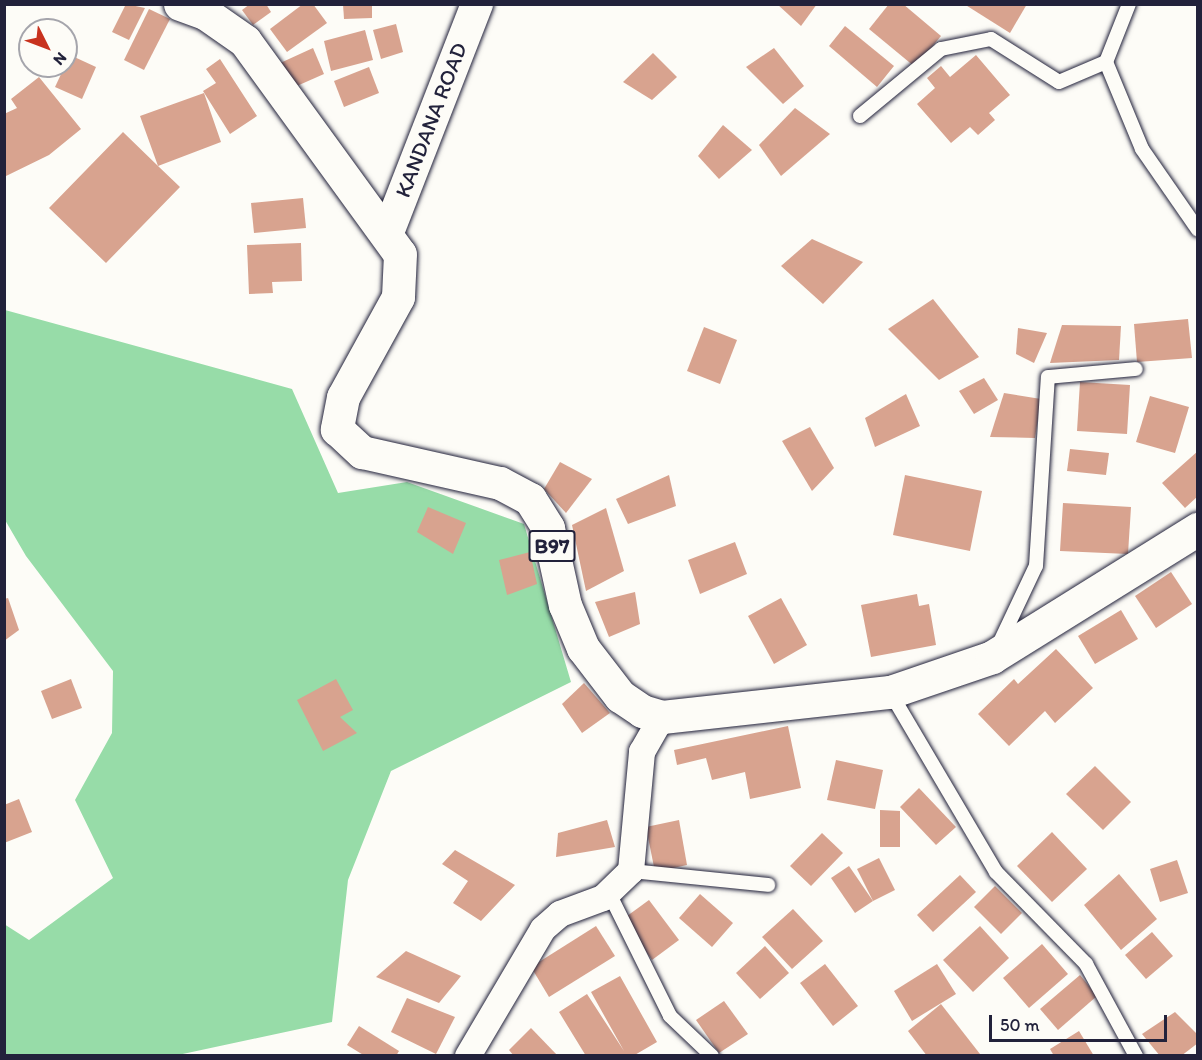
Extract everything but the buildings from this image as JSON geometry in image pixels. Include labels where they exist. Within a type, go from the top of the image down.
[{"type":"main road","name":"B97","points":[[180,4],[205,13],[245,41],[400,254],[398,297],[342,397],[337,429],[362,452],[500,483],[530,499],[548,528],[565,605],[583,648],[621,696],[642,711],[662,717],[890,692],[992,657],[1197,529]]},
{"type":"street","name":"KANDANA ROAD","points":[[387,235],[477,4]]},
{"type":"street","points":[[468,1056],[543,929],[560,914],[609,893],[631,871],[642,752],[662,717]]},
{"type":"lane","points":[[1129,4],[1106,62],[1142,148],[1197,230]]},
{"type":"lane","points":[[860,116],[941,49],[992,39],[1059,82],[1106,62]]},
{"type":"lane","points":[[992,657],[1036,566],[1048,377],[1136,369]]},
{"type":"lane","points":[[890,692],[996,872],[1086,964],[1136,1056]]},
{"type":"lane","points":[[631,871],[768,885]]},
{"type":"lane","points":[[609,893],[670,1016],[712,1056]]},
{"type":"green space","points":[[5,310],[292,389],[338,493],[407,482],[524,524],[571,682],[391,771],[348,880],[332,1022],[178,1055],[5,1055],[4,924],[29,940],[113,878],[75,800],[112,733],[113,671],[26,556],[5,520]]}]
